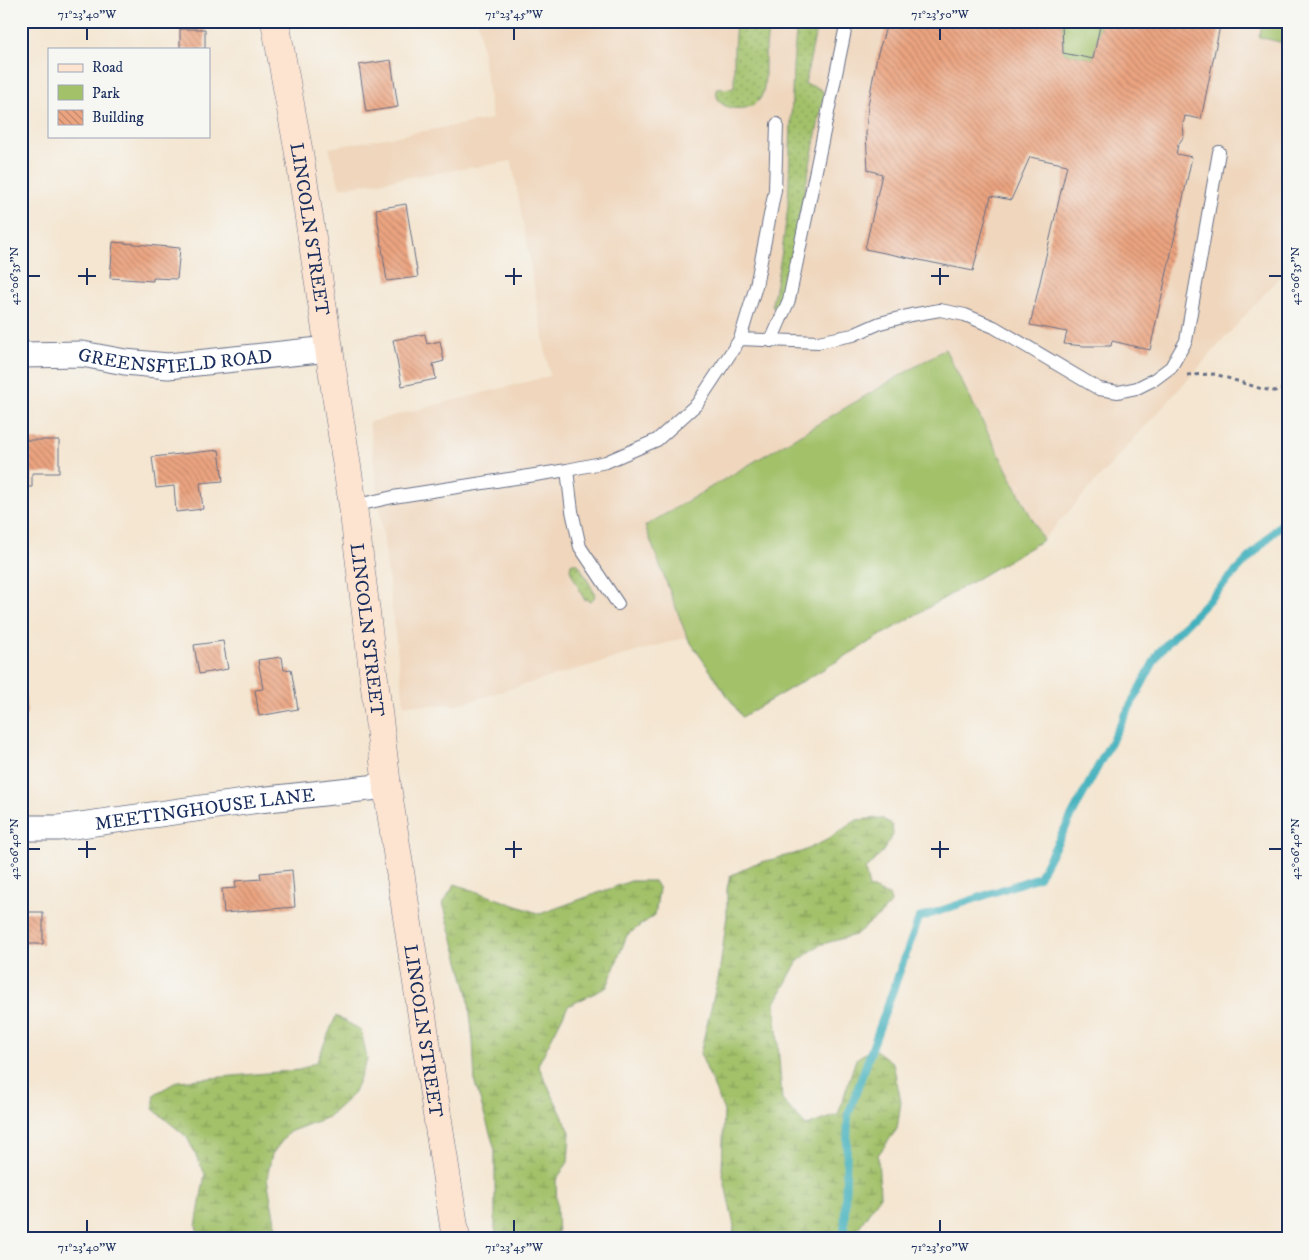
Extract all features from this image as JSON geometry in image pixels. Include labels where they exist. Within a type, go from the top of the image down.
[{"type":"main road","name":"LINCOLN STREET","points":[[275,21],[300,159],[353,506],[387,786],[456,1239]]},
{"type":"street","name":"GREENSFIELD ROAD","points":[[21,355],[82,354],[126,362],[168,366],[329,349]]},
{"type":"street","name":"MEETINGHOUSE LANE","points":[[21,828],[59,828],[250,801],[387,786]]},
{"type":"lane","points":[[771,341],[792,290],[848,21]]},
{"type":"lane","points":[[353,506],[393,497],[567,470],[606,462],[657,440],[698,404],[740,339],[756,286],[775,190],[777,124]]},
{"type":"lane","points":[[740,339],[818,342],[853,335],[880,323],[940,310],[965,315],[994,327],[1099,389],[1118,392],[1137,388],[1171,368],[1186,341],[1219,152]]},
{"type":"lane","points":[[567,470],[572,511],[580,547],[618,604]]},
{"type":"path","points":[[1161,374],[1215,374],[1262,389],[1288,388]]},
{"type":"shaded area","points":[[478,21],[1288,21],[1288,268],[1043,540],[742,717],[687,637],[456,705],[404,705],[369,422],[550,376],[512,161],[340,188],[329,148],[492,119]]},
{"type":"green space","points":[[736,21],[769,21],[763,93],[756,103],[750,107],[742,108],[726,106],[717,97],[717,89],[734,88]]},
{"type":"green space","points":[[797,21],[839,21],[838,26],[835,28],[817,25],[805,84],[822,90],[824,95],[787,278],[778,307],[774,308],[772,304],[788,207],[793,66]]},
{"type":"green space","points":[[1062,21],[1101,21],[1093,59],[1063,53]]},
{"type":"green space","points":[[1263,21],[1288,21],[1288,44],[1259,37]]},
{"type":"green space","points":[[945,349],[1043,540],[742,717],[687,637],[645,526]]},
{"type":"green space","points":[[573,563],[579,565],[595,594],[591,601],[584,599],[570,570]]},
{"type":"green space","points":[[881,818],[892,825],[893,835],[883,851],[865,870],[869,887],[889,895],[891,903],[881,914],[855,935],[819,945],[797,962],[775,1003],[782,1100],[806,1126],[838,1115],[856,1059],[873,1048],[893,1063],[901,1102],[897,1129],[878,1155],[880,1196],[851,1239],[733,1239],[734,1226],[722,1170],[724,1111],[700,1053],[719,975],[727,916],[727,889],[730,876],[754,864],[801,852],[825,841],[857,820]]},
{"type":"green space","points":[[631,881],[654,881],[659,889],[655,915],[627,935],[607,987],[568,1006],[538,1065],[570,1132],[568,1162],[556,1180],[558,1239],[498,1239],[495,1228],[495,1150],[475,1083],[468,994],[443,903],[455,884],[540,914]]},
{"type":"green space","points":[[336,1016],[361,1030],[367,1059],[354,1093],[328,1117],[289,1132],[272,1154],[267,1178],[278,1239],[200,1239],[196,1226],[205,1174],[187,1137],[153,1109],[155,1094],[178,1081],[300,1070],[317,1061]]},
{"type":"building","points":[[888,21],[1062,21],[1063,53],[1093,59],[1101,21],[1221,21],[1201,119],[1185,116],[1183,125],[1184,136],[1178,145],[1176,154],[1192,157],[1150,350],[1112,341],[1111,346],[1064,344],[1067,332],[1030,325],[1067,165],[1030,157],[1011,200],[991,196],[973,271],[865,249],[882,174],[868,170],[866,134],[868,105],[877,56]]},
{"type":"building","points":[[180,29],[205,29],[205,48],[180,48]]},
{"type":"building","points":[[391,60],[398,107],[366,112],[359,65]]},
{"type":"building","points":[[406,204],[418,277],[387,281],[376,209]]},
{"type":"building","points":[[113,242],[180,248],[177,279],[153,278],[153,281],[110,278]]},
{"type":"building","points":[[425,334],[427,344],[440,341],[444,361],[433,364],[436,379],[402,386],[393,340]]},
{"type":"building","points":[[21,440],[59,440],[59,473],[32,473],[32,487],[21,487]]},
{"type":"building","points":[[219,450],[223,481],[200,483],[203,509],[176,512],[174,486],[156,488],[152,457]]},
{"type":"building","points":[[223,641],[228,669],[199,674],[194,645]]},
{"type":"building","points":[[282,657],[284,670],[291,669],[298,709],[259,716],[255,690],[263,689],[258,660]]},
{"type":"building","points":[[24,684],[27,714],[21,715],[21,685]]},
{"type":"building","points":[[292,870],[295,907],[224,913],[222,889],[236,888],[235,881],[261,879],[260,873]]},
{"type":"building","points":[[21,912],[43,912],[43,944],[21,944]]},
{"type":"waterway","points":[[844,1239],[848,1115],[919,918],[1039,877],[1159,652],[1288,517]]}]
